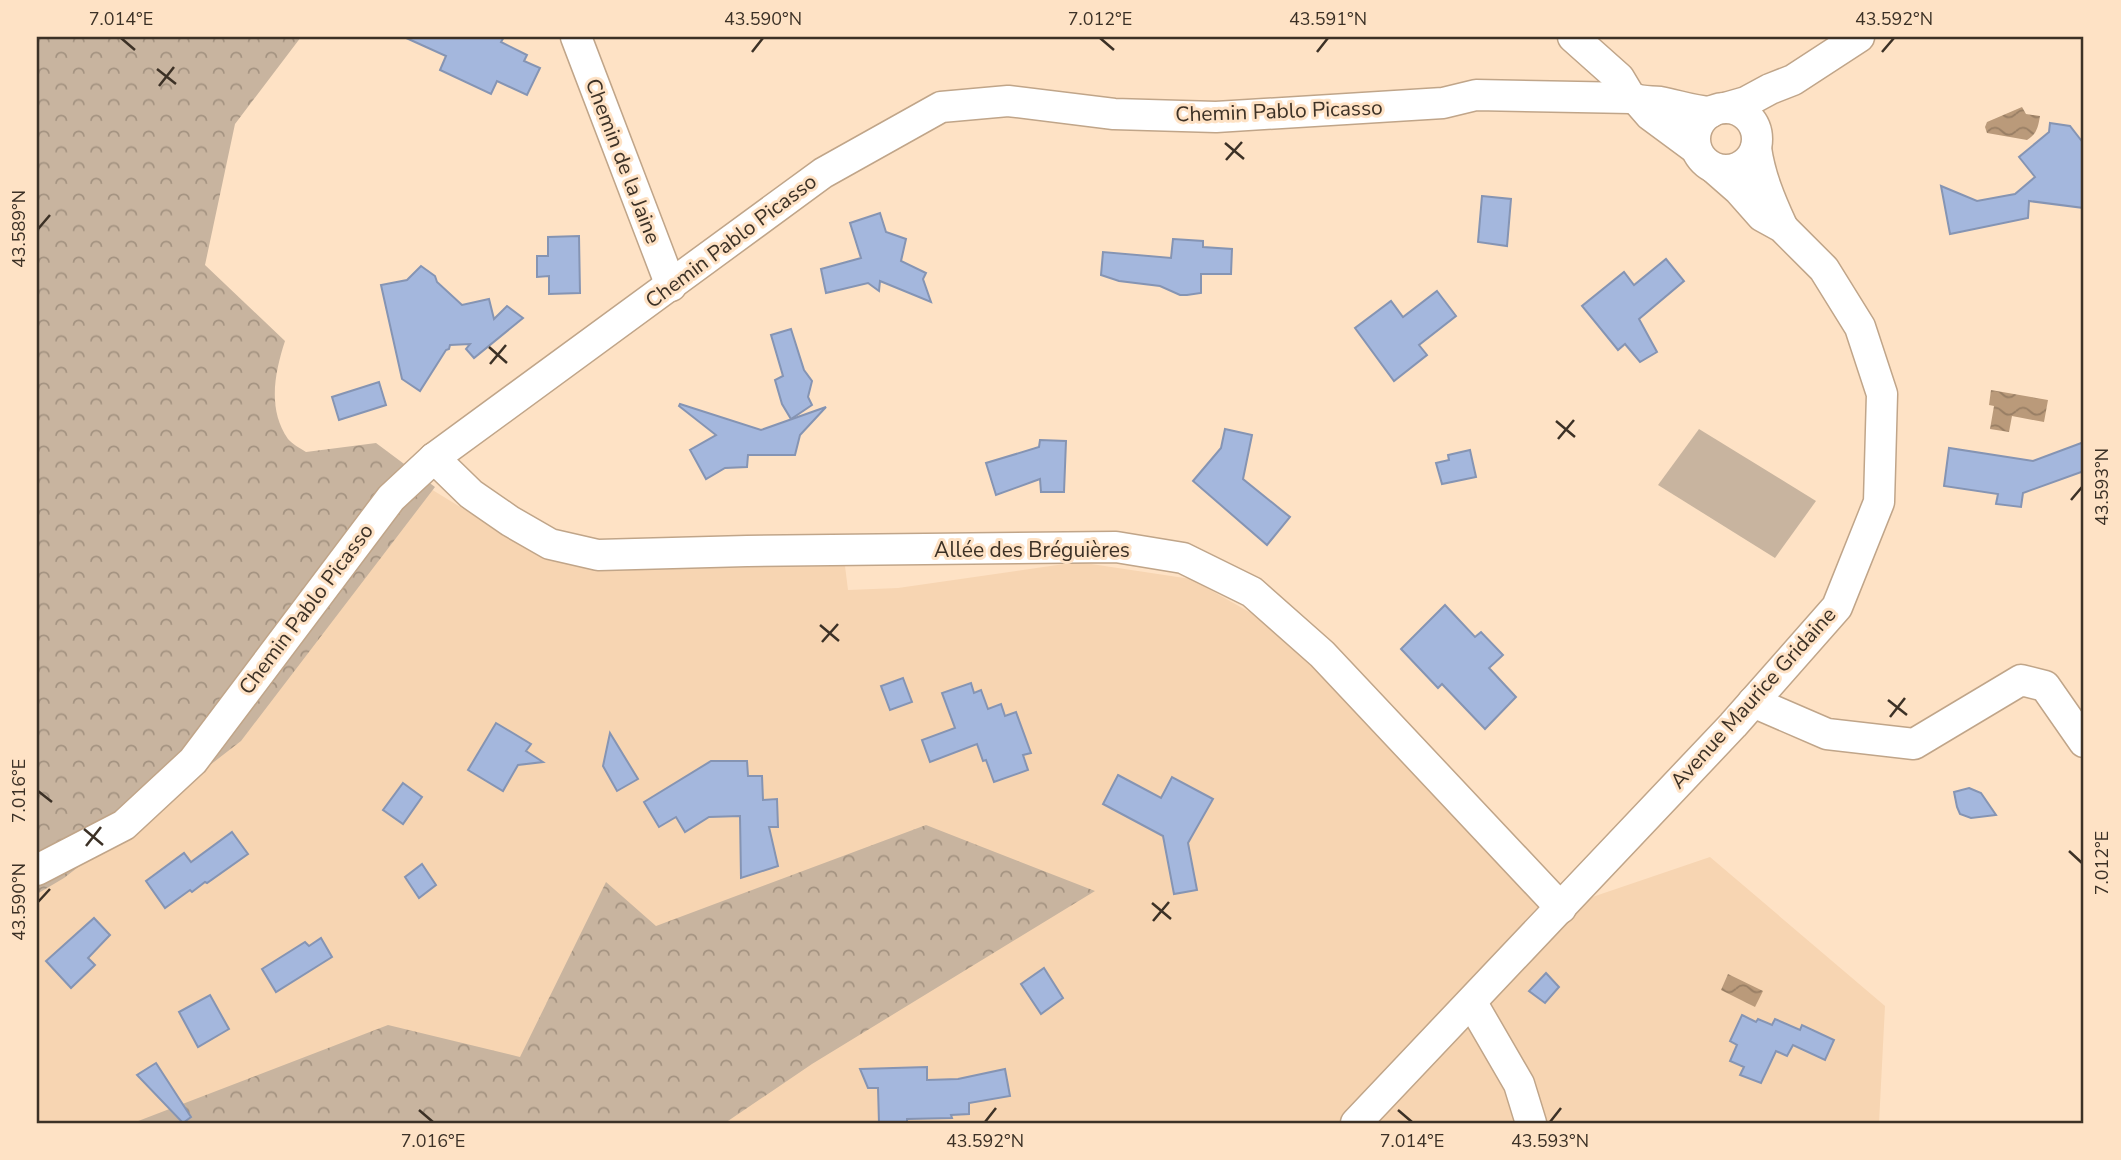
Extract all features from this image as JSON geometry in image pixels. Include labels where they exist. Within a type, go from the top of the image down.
[{"type":"street","name":"Chemin de la Jaine","points":[[576,37],[671,286]]},
{"type":"street","points":[[1573,37],[1650,115],[1725,171],[1735,170],[1752,157],[1766,113],[1793,80]]},
{"type":"street","points":[[1706,159],[1694,139],[1696,128],[1718,110],[1746,102],[1793,80],[1858,37]]},
{"type":"street","name":"Chemin Pablo Picasso","points":[[37,870],[124,825],[193,761],[391,498],[434,458],[823,173],[941,107],[1008,101],[1114,114],[1216,117],[1443,103],[1476,94],[1629,92],[1692,111],[1718,110]]},
{"type":"street","points":[[1718,110],[1742,113],[1754,126],[1756,141]]},
{"type":"street","name":"Avenue Maurice Gridaine","points":[[1756,141],[1759,169],[1782,227]]},
{"type":"street","name":"Avenue Maurice Gridaine","points":[[1356,1123],[1753,702],[1837,607],[1879,502],[1882,394],[1860,327],[1824,269],[1782,227],[1762,216],[1706,159]]},
{"type":"street","name":"Allée des Bréguières","points":[[434,458],[471,494],[510,521],[550,544],[598,555],[1116,547],[1183,558],[1252,592],[1322,654],[1560,908]]},
{"type":"street","points":[[1753,702],[1827,734],[1914,744],[2021,680],[2045,686],[2084,742]]},
{"type":"street","points":[[1472,1003],[1519,1084],[1531,1123]]},
{"type":"shaded area","points":[[413,478],[501,532],[621,569],[845,566],[848,590],[898,588],[1078,562],[1191,579],[1267,622],[1560,908],[1710,857],[1885,1006],[1879,1123],[37,1123],[37,870]]},
{"type":"green space","points":[[37,37],[301,37],[235,124],[205,265],[285,341],[278,365],[275,403],[281,427],[290,441],[306,452],[376,443],[435,487],[241,741],[64,878],[37,894]]},
{"type":"green space","points":[[1699,429],[1816,501],[1775,558],[1658,485]]},
{"type":"green space","points":[[926,825],[1095,891],[812,1064],[725,1123],[133,1123],[388,1025],[520,1057],[606,882],[656,926]]},
{"type":"water","points":[[2022,107],[2026,114],[2040,116],[2036,130],[2030,138],[2027,140],[1987,133],[1987,122]]},
{"type":"water","points":[[1991,390],[2048,400],[2044,422],[2012,416],[2009,432],[1990,429],[1994,406],[1989,405]]},
{"type":"water","points":[[1728,974],[1763,991],[1755,1007],[1721,990]]},
{"type":"building","points":[[404,37],[504,37],[501,42],[527,55],[524,61],[540,68],[527,95],[497,81],[491,94],[440,70],[446,56]]},
{"type":"building","points":[[2050,123],[2070,126],[2084,144],[2084,208],[2029,201],[2028,218],[1950,234],[1941,186],[1977,201],[2015,194],[2035,177],[2019,157],[2049,132]]},
{"type":"building","points":[[1482,196],[1511,199],[1507,246],[1478,242]]},
{"type":"building","points":[[880,213],[886,232],[906,239],[901,261],[926,273],[923,279],[931,302],[880,281],[879,291],[868,283],[826,293],[821,269],[861,258],[850,223]]},
{"type":"building","points":[[579,236],[580,293],[549,294],[549,276],[537,277],[537,256],[548,256],[548,237]]},
{"type":"building","points":[[1173,239],[1203,241],[1203,247],[1232,249],[1231,274],[1201,274],[1201,293],[1187,295],[1180,295],[1160,286],[1119,281],[1101,275],[1103,252],[1171,258]]},
{"type":"building","points":[[1666,259],[1684,281],[1639,319],[1657,352],[1640,362],[1625,344],[1618,350],[1582,306],[1624,272],[1634,285]]},
{"type":"building","points":[[421,266],[435,276],[437,282],[462,305],[489,299],[494,319],[507,306],[523,318],[474,358],[466,349],[470,344],[450,345],[420,391],[402,379],[381,285],[407,280]]},
{"type":"building","points":[[1437,291],[1456,316],[1419,345],[1427,355],[1394,381],[1355,328],[1391,301],[1403,317]]},
{"type":"building","points":[[791,329],[804,370],[812,381],[808,397],[812,405],[791,419],[782,404],[775,380],[783,376],[771,335]]},
{"type":"building","points":[[379,382],[386,405],[339,420],[332,397]]},
{"type":"building","points":[[680,404],[761,430],[826,407],[800,435],[795,455],[748,455],[747,467],[725,468],[706,479],[690,450],[716,435],[679,406]]},
{"type":"building","points":[[1225,429],[1252,435],[1243,479],[1290,517],[1267,545],[1193,481],[1221,448]]},
{"type":"building","points":[[1040,440],[1066,441],[1064,492],[1041,492],[1040,479],[996,495],[986,463],[1039,447]]},
{"type":"building","points":[[2084,442],[2084,471],[2023,493],[2021,507],[1996,504],[1998,494],[1944,486],[1949,448],[2033,461]]},
{"type":"building","points":[[1470,450],[1476,477],[1442,484],[1436,463],[1449,460],[1448,455]]},
{"type":"building","points":[[1445,605],[1475,637],[1481,632],[1503,655],[1489,668],[1516,697],[1485,729],[1442,684],[1438,688],[1401,649]]},
{"type":"building","points":[[903,678],[912,702],[890,710],[881,686]]},
{"type":"building","points":[[971,683],[974,693],[981,690],[988,709],[1001,704],[1005,716],[1016,712],[1031,753],[1023,755],[1028,770],[994,782],[977,744],[930,762],[922,740],[955,728],[942,693]]},
{"type":"building","points":[[496,723],[531,744],[526,751],[543,762],[518,765],[503,791],[468,770]]},
{"type":"building","points":[[610,733],[638,779],[617,791],[603,766]]},
{"type":"building","points":[[711,761],[747,761],[748,776],[762,776],[763,800],[777,799],[778,827],[769,827],[778,866],[741,878],[740,816],[709,817],[685,832],[676,817],[659,827],[644,802]]},
{"type":"building","points":[[1118,775],[1161,798],[1172,777],[1213,799],[1188,843],[1197,890],[1174,894],[1163,836],[1103,804]]},
{"type":"building","points":[[403,783],[422,797],[403,824],[383,810]]},
{"type":"building","points":[[1969,788],[1981,793],[1996,815],[1971,818],[1960,814],[1954,792]]},
{"type":"building","points":[[232,832],[248,854],[165,908],[146,881],[184,853],[191,862]]},
{"type":"building","points":[[422,864],[436,885],[419,898],[405,877]]},
{"type":"building","points":[[94,918],[110,935],[88,958],[95,965],[71,988],[46,961]]},
{"type":"building","points":[[321,938],[332,957],[276,992],[262,969],[305,942],[309,946]]},
{"type":"building","points":[[1044,968],[1063,998],[1041,1014],[1021,984]]},
{"type":"building","points":[[1546,973],[1559,987],[1545,1003],[1529,991]]},
{"type":"building","points":[[210,995],[229,1029],[198,1047],[179,1012]]},
{"type":"building","points":[[1742,1015],[1756,1022],[1758,1019],[1772,1025],[1775,1019],[1800,1030],[1802,1025],[1834,1040],[1825,1060],[1793,1045],[1787,1056],[1776,1051],[1761,1083],[1740,1075],[1744,1067],[1730,1061],[1737,1045],[1730,1041]]},
{"type":"building","points":[[156,1063],[191,1117],[183,1123],[137,1075]]},
{"type":"building","points":[[927,1067],[927,1080],[958,1079],[1005,1069],[1010,1096],[969,1103],[969,1114],[951,1115],[952,1118],[879,1123],[878,1088],[868,1088],[860,1069]]}]
